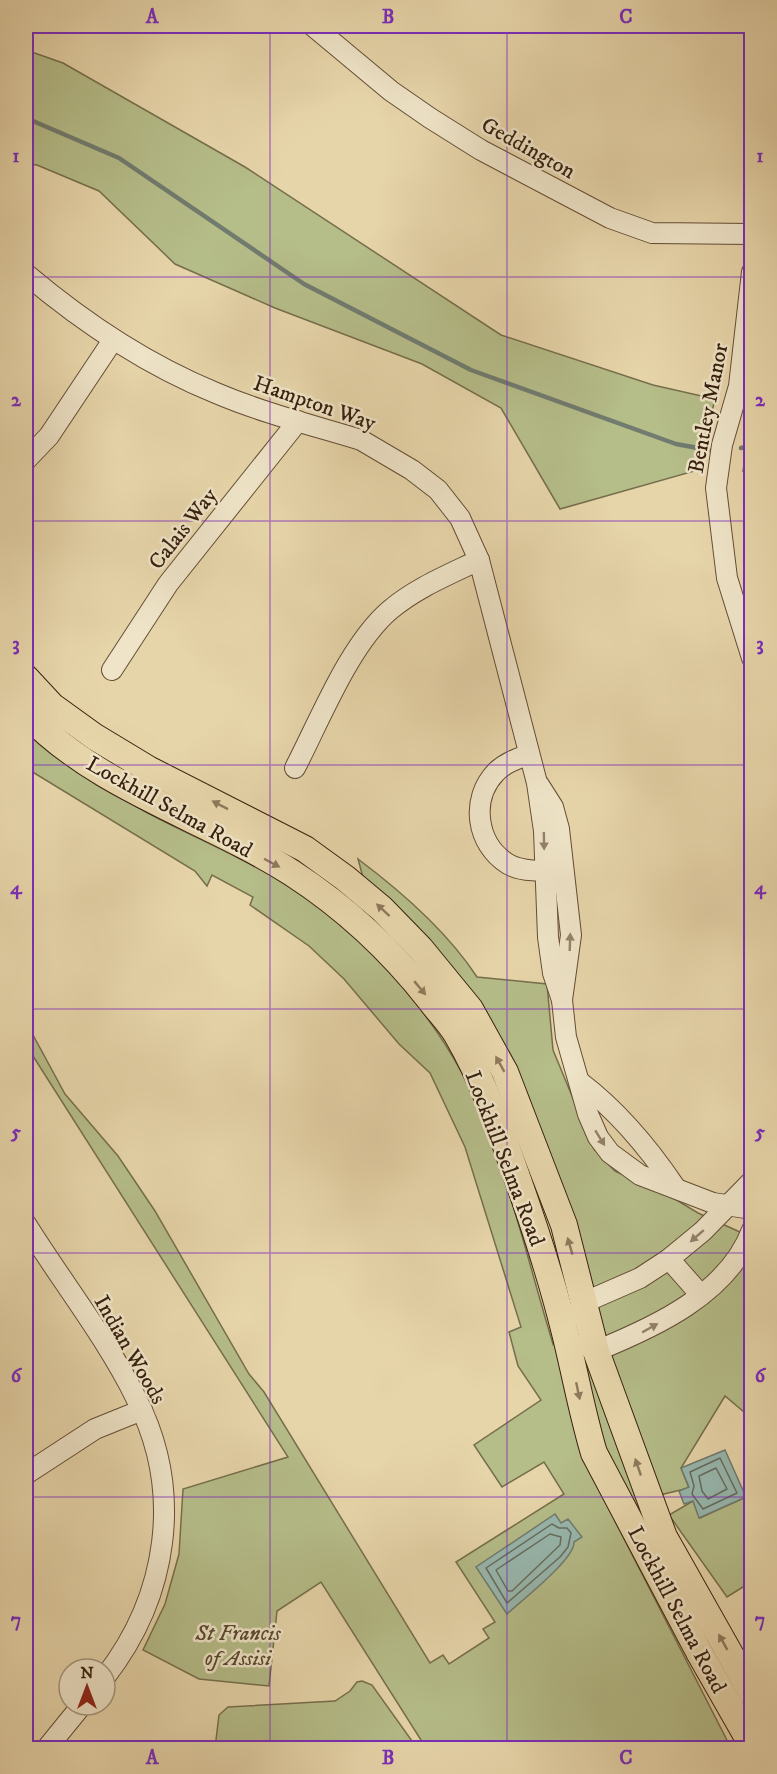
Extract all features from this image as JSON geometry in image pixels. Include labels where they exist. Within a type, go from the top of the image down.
[{"type":"main road","name":"Lockhill Selma Road","points":[[26,678],[52,706],[95,736],[148,768],[305,849],[382,909],[442,973],[470,1010],[505,1072],[564,1225],[596,1351],[664,1537],[752,1693]]},
{"type":"main road","name":"Lockhill Selma Road","points":[[26,713],[79,756],[135,791],[289,872],[325,895],[357,921],[422,990],[456,1034],[497,1121],[537,1235],[566,1334],[583,1418],[594,1453],[699,1652],[752,1745]]},
{"type":"street","name":"Geddington","points":[[313,26],[391,91],[430,118],[481,150],[609,218],[652,233],[752,234]]},
{"type":"street","name":"Bentley Manor","points":[[752,272],[739,386],[722,445],[716,488],[727,578],[746,620],[752,658]]},
{"type":"street","name":"Hampton Way","points":[[26,274],[67,309],[113,340],[182,379],[218,394],[361,440],[412,470],[438,490],[460,518],[479,560],[537,783],[544,831],[571,935],[569,965],[562,1000],[572,1064],[581,1083],[588,1114],[598,1137],[610,1153],[640,1174],[713,1203],[752,1209]]},
{"type":"street","points":[[26,460],[49,436],[113,340]]},
{"type":"street","name":"Calais Way","points":[[112,670],[168,584],[298,421]]},
{"type":"street","points":[[296,768],[351,659],[377,621],[425,586],[479,560]]},
{"type":"street","points":[[528,755],[510,761],[496,772],[486,785],[479,809],[480,824],[489,845],[508,864],[520,868],[554,870]]},
{"type":"street","points":[[135,791],[148,768]]},
{"type":"street","points":[[581,1083],[605,1102],[640,1139],[675,1187]]},
{"type":"street","points":[[752,1181],[703,1231],[669,1259],[640,1278],[585,1302],[566,1334],[596,1351],[645,1332],[716,1282],[734,1260],[752,1230]]},
{"type":"street","name":"Indian Woods","points":[[28,1235],[124,1376],[142,1410],[157,1448],[165,1510],[162,1554],[150,1598],[136,1630],[117,1659]]},
{"type":"street","points":[[669,1259],[700,1294]]},
{"type":"street","points":[[26,1474],[95,1429],[142,1410]]},
{"type":"street","points":[[47,1749],[72,1717]]},
{"type":"green space","points":[[26,50],[63,63],[245,167],[501,335],[653,385],[715,399],[698,470],[560,509],[501,408],[422,364],[275,308],[175,264],[99,191],[37,165],[26,164]]},
{"type":"green space","points":[[751,426],[751,469],[743,471]]},
{"type":"green space","name":"St Francis of Assisi","points":[[26,731],[84,774],[130,803],[256,867],[308,899],[342,926],[403,987],[453,1058],[490,1135],[553,1344],[588,1282],[527,1105],[365,885],[358,859],[423,913],[452,944],[477,977],[547,984],[553,1050],[594,1149],[615,1171],[665,1193],[698,1213],[751,1237],[751,1313],[744,1344],[751,1347],[751,1418],[725,1396],[681,1468],[689,1488],[660,1495],[615,1521],[731,1748],[426,1748],[321,1582],[277,1611],[269,1686],[199,1679],[143,1650],[165,1604],[179,1554],[183,1489],[288,1457],[26,1045],[26,1022],[65,1094],[118,1156],[155,1211],[249,1374],[264,1392],[430,1663],[443,1655],[449,1664],[489,1638],[483,1629],[495,1622],[456,1562],[564,1494],[544,1462],[502,1487],[474,1445],[541,1400],[518,1366],[509,1332],[521,1327],[465,1147],[430,1073],[399,1044],[344,979],[309,946],[250,905],[253,897],[212,875],[207,886],[195,871],[26,768]]},
{"type":"green space","points":[[751,1480],[751,1582],[727,1597],[669,1515],[693,1501],[700,1518],[746,1497]]},
{"type":"green space","points":[[362,1681],[372,1685],[417,1748],[215,1748],[219,1715],[228,1707],[335,1701],[350,1691],[357,1682]]},
{"type":"water","points":[[725,1450],[746,1497],[699,1518],[693,1501],[684,1504],[679,1491],[689,1487],[681,1468]]},
{"type":"water","points":[[555,1514],[561,1523],[568,1519],[582,1537],[574,1542],[566,1559],[557,1569],[507,1614],[476,1567]]},
{"type":"waterway","points":[[26,118],[119,158],[304,284],[471,370],[676,444],[709,450]]},
{"type":"waterway","points":[[741,448],[752,446]]}]
